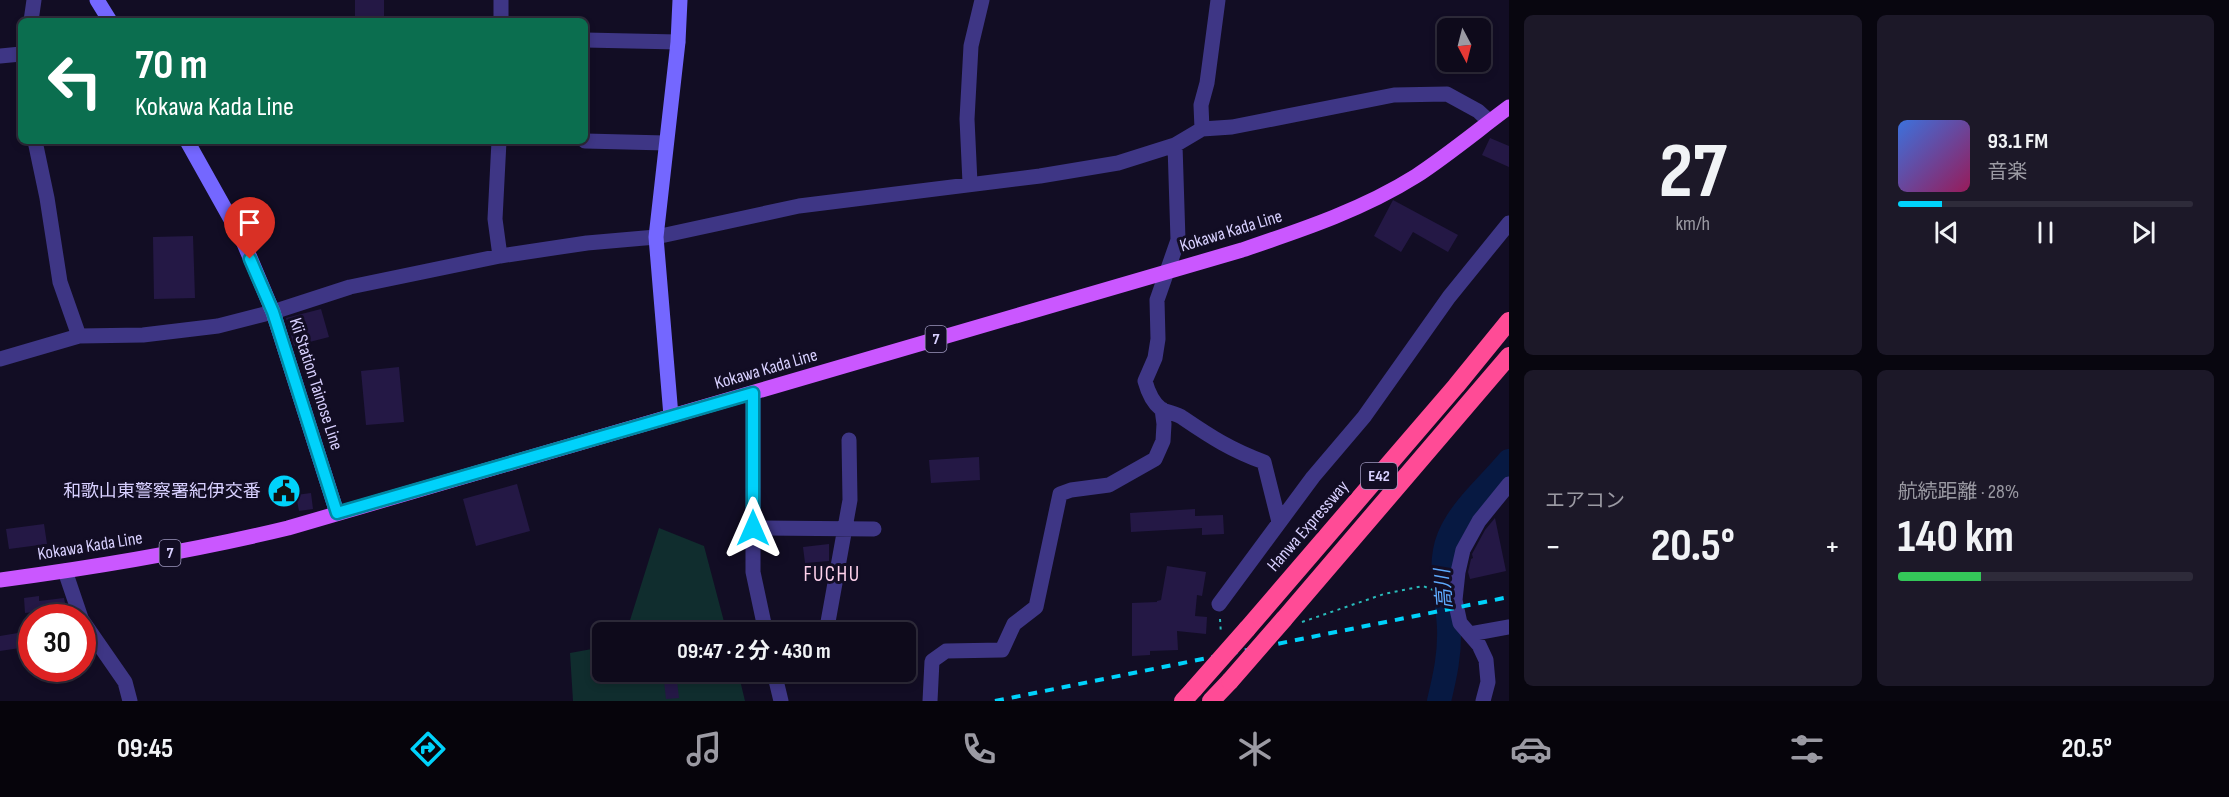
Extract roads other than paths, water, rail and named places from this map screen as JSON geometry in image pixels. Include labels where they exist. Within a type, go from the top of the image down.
[{"type":"highway","name":"Hanwa Expressway","points":[[1188,695],[1456,386],[1509,321]]},
{"type":"highway","name":"E42","points":[[1211,701],[1284,620],[1509,357]]},
{"type":"main road","points":[[97,0],[108,18]]},
{"type":"main road","points":[[671,416],[656,237],[678,42],[680,0]]},
{"type":"main road","name":"Kokawa Kada Line","points":[[0,580],[65,571],[228,542],[288,528],[1167,272],[1310,227],[1373,200],[1416,175],[1509,107]]},
{"type":"main road","name":"Kii Station Tainose Line","points":[[189,144],[243,241],[273,312],[337,513]]},
{"type":"street","points":[[31,18],[34,0]]},
{"type":"street","points":[[501,0],[501,18]]},
{"type":"street","points":[[970,183],[967,119],[971,46],[982,0]]},
{"type":"street","points":[[1202,129],[1201,105],[1208,83],[1218,0]]},
{"type":"street","points":[[588,40],[678,42]]},
{"type":"street","points":[[0,56],[18,54]]},
{"type":"street","points":[[0,359],[79,336],[143,335],[218,326],[273,312],[350,287],[500,256],[587,243],[656,237],[799,206],[1040,176],[1118,163],[1175,145],[1202,129],[1232,127],[1394,95],[1447,94],[1478,111],[1489,121]]},
{"type":"street","points":[[588,141],[666,143]]},
{"type":"street","points":[[36,144],[47,198],[60,282],[79,336]]},
{"type":"street","points":[[499,144],[495,219],[500,256]]},
{"type":"street","points":[[1175,145],[1178,240],[1157,300],[1158,339],[1155,358],[1145,381],[1149,396],[1162,409],[1180,416],[1206,435],[1239,453],[1264,462],[1279,522]]},
{"type":"street","points":[[1220,611],[1279,522],[1313,477],[1364,417],[1449,297],[1509,223]]},
{"type":"street","points":[[753,393],[753,572],[764,622]]},
{"type":"street","points":[[930,701],[932,661],[946,651],[1002,650],[1014,624],[1036,608],[1060,494],[1071,490],[1109,485],[1155,459],[1163,441],[1162,409]]},
{"type":"street","points":[[828,622],[850,500],[849,440]]},
{"type":"street","points":[[1483,701],[1488,682],[1486,660],[1479,645],[1460,623],[1455,600],[1463,550],[1479,521],[1509,484]]},
{"type":"street","points":[[753,528],[874,529]]},
{"type":"street","points":[[65,571],[77,604]]},
{"type":"street","points":[[1470,634],[1509,627]]},
{"type":"street","points":[[96,640],[125,682],[130,701]]},
{"type":"street","points":[[776,682],[781,701]]},
{"type":"waterway","name":"高川","points":[[1439,701],[1447,665],[1449,638],[1443,571],[1449,537],[1461,516],[1509,461]]},
{"type":"railway","points":[[995,701],[1509,597]]},
{"type":"place","name":"和歌山東警察署紀伊交番","points":[[284,491]]},
{"type":"district","name":"FUCHU","points":[[832,574]]}]
